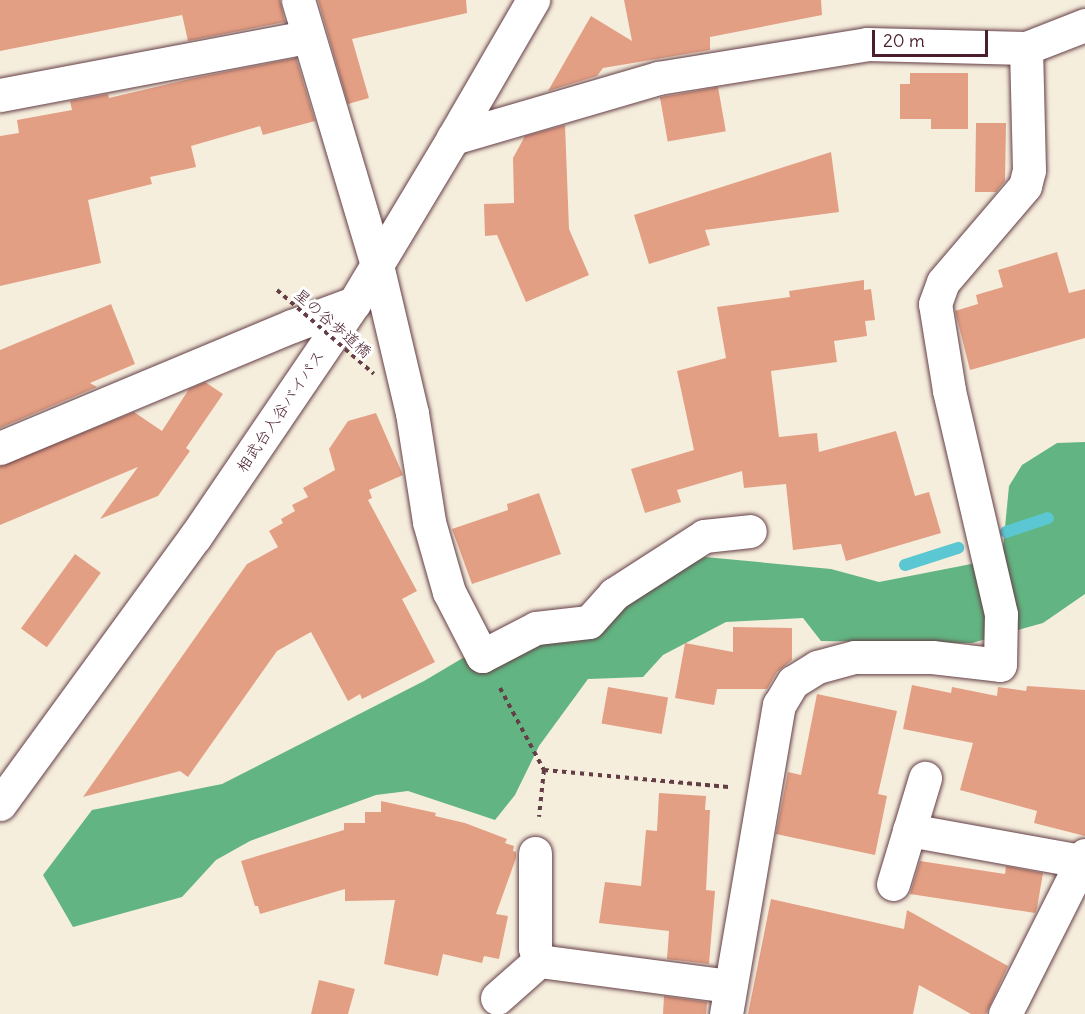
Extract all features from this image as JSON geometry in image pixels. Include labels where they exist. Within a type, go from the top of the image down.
[{"type":"street","points":[[298,0],[377,265],[412,413],[429,522],[449,592],[482,656],[536,628],[588,622],[614,594],[704,536],[750,531]]},
{"type":"street","name":"相武台入谷バイパス","points":[[1,801],[195,537],[354,303],[533,0]]},
{"type":"street","points":[[453,138],[658,78],[867,44],[1026,48],[1085,25]]},
{"type":"street","points":[[0,95],[308,37]]},
{"type":"street","points":[[539,961],[728,1000],[763,790],[780,705],[793,682],[817,667],[855,657],[932,657],[1000,665],[1001,614],[948,390],[935,303],[943,282],[1025,186],[1029,170],[1026,48]]},
{"type":"street","points":[[0,448],[292,326],[354,303]]},
{"type":"street","points":[[892,884],[925,778]]},
{"type":"street","points":[[909,830],[1083,858],[1005,1014]]},
{"type":"street","points":[[535,853],[535,948],[539,961]]},
{"type":"street","points":[[497,998],[539,961]]},
{"type":"path","name":"星の谷歩道橋","points":[[277,290],[374,374]]},
{"type":"path","points":[[482,656],[543,770],[535,853]]},
{"type":"path","points":[[543,770],[763,790]]},
{"type":"green space","points":[[1085,442],[1085,594],[1043,623],[972,643],[821,641],[803,618],[726,622],[663,655],[643,677],[588,679],[539,746],[515,795],[495,820],[408,791],[376,795],[250,841],[216,860],[182,897],[73,927],[43,875],[92,810],[222,784],[424,681],[527,620],[596,614],[705,557],[831,569],[879,582],[1002,558],[1009,486],[1022,465],[1057,443]]},
{"type":"building","points":[[0,0],[280,0],[285,22],[188,41],[181,10],[182,15],[0,51]]},
{"type":"building","points":[[318,0],[466,0],[467,13],[352,39],[369,98],[348,104]]},
{"type":"building","points":[[624,0],[821,0],[822,15],[710,37],[710,50],[603,68],[597,76],[548,91],[591,16],[632,41]]},
{"type":"building","points":[[296,58],[315,121],[263,135],[260,126],[191,146],[196,167],[150,177],[152,184],[88,200],[101,263],[0,286],[0,136],[19,133],[17,120],[72,110],[70,101],[108,94],[109,98]]},
{"type":"building","points":[[910,73],[968,73],[968,129],[931,129],[931,119],[900,119],[900,84],[910,84]]},
{"type":"building","points":[[718,87],[726,131],[668,142],[660,97]]},
{"type":"building","points":[[976,123],[1006,123],[1005,181],[996,192],[975,192]]},
{"type":"building","points":[[565,125],[569,229],[589,275],[526,302],[497,235],[485,236],[484,204],[514,203],[513,158],[525,136]]},
{"type":"building","points":[[831,152],[839,212],[705,230],[710,245],[649,264],[634,215]]},
{"type":"building","points":[[1057,252],[1069,293],[1085,289],[1085,338],[970,370],[955,311],[978,304],[976,295],[1003,287],[998,270]]},
{"type":"building","points":[[864,280],[864,290],[871,289],[875,320],[865,321],[867,336],[834,341],[837,362],[771,371],[779,437],[817,433],[819,452],[896,431],[915,496],[929,492],[941,533],[846,561],[841,544],[793,550],[786,484],[744,488],[742,471],[677,490],[681,502],[645,513],[631,469],[694,450],[677,371],[726,358],[717,307],[790,297],[789,291]]},
{"type":"building","points":[[111,304],[135,364],[90,383],[97,387],[0,428],[0,350]]},
{"type":"building","points":[[205,382],[223,394],[186,448],[190,451],[158,496],[100,519],[138,467],[0,525],[0,466],[134,412],[162,431],[189,389]]},
{"type":"building","points":[[376,413],[403,475],[369,490],[372,498],[368,500],[417,591],[402,599],[435,662],[362,699],[360,694],[348,701],[311,632],[277,651],[188,777],[180,771],[83,797],[247,564],[278,547],[269,531],[283,523],[281,519],[295,511],[292,505],[308,497],[303,488],[335,470],[329,449],[348,421]]},
{"type":"building","points":[[539,493],[561,554],[472,584],[452,529],[508,510],[507,504]]},
{"type":"building","points":[[75,554],[101,573],[47,647],[21,628]]},
{"type":"building","points":[[733,627],[792,628],[792,660],[777,672],[767,689],[717,689],[714,705],[675,698],[685,643],[733,652]]},
{"type":"building","points":[[912,685],[951,693],[952,687],[997,696],[998,687],[1026,691],[1027,686],[1085,690],[1085,836],[1034,823],[1037,811],[960,790],[973,743],[903,729]]},
{"type":"building","points":[[608,687],[668,698],[662,734],[602,723]]},
{"type":"building","points":[[817,694],[897,711],[878,794],[887,796],[875,855],[776,834],[788,772],[801,775]]},
{"type":"building","points":[[659,793],[706,796],[705,810],[710,810],[706,890],[715,891],[709,964],[667,959],[669,931],[599,923],[605,882],[641,886],[646,830],[657,831]]},
{"type":"building","points":[[381,801],[436,813],[435,816],[465,823],[507,839],[505,843],[514,846],[513,851],[516,852],[516,858],[496,914],[508,916],[499,959],[484,956],[482,963],[443,954],[438,976],[384,964],[395,900],[345,901],[345,889],[260,914],[258,906],[255,906],[241,861],[344,830],[344,823],[365,823],[365,812],[381,812]]},
{"type":"building","points":[[920,861],[1005,874],[1006,866],[1043,873],[1035,913],[910,894]]},
{"type":"building","points":[[771,899],[904,929],[907,910],[1008,966],[986,1014],[971,1014],[919,985],[913,1014],[748,1014]]},
{"type":"building","points":[[319,980],[355,989],[348,1014],[311,1014]]},
{"type":"building","points":[[664,996],[707,1002],[706,1014],[663,1014]]},
{"type":"waterway","points":[[1006,532],[1048,518]]},
{"type":"waterway","points":[[905,565],[958,548]]}]
